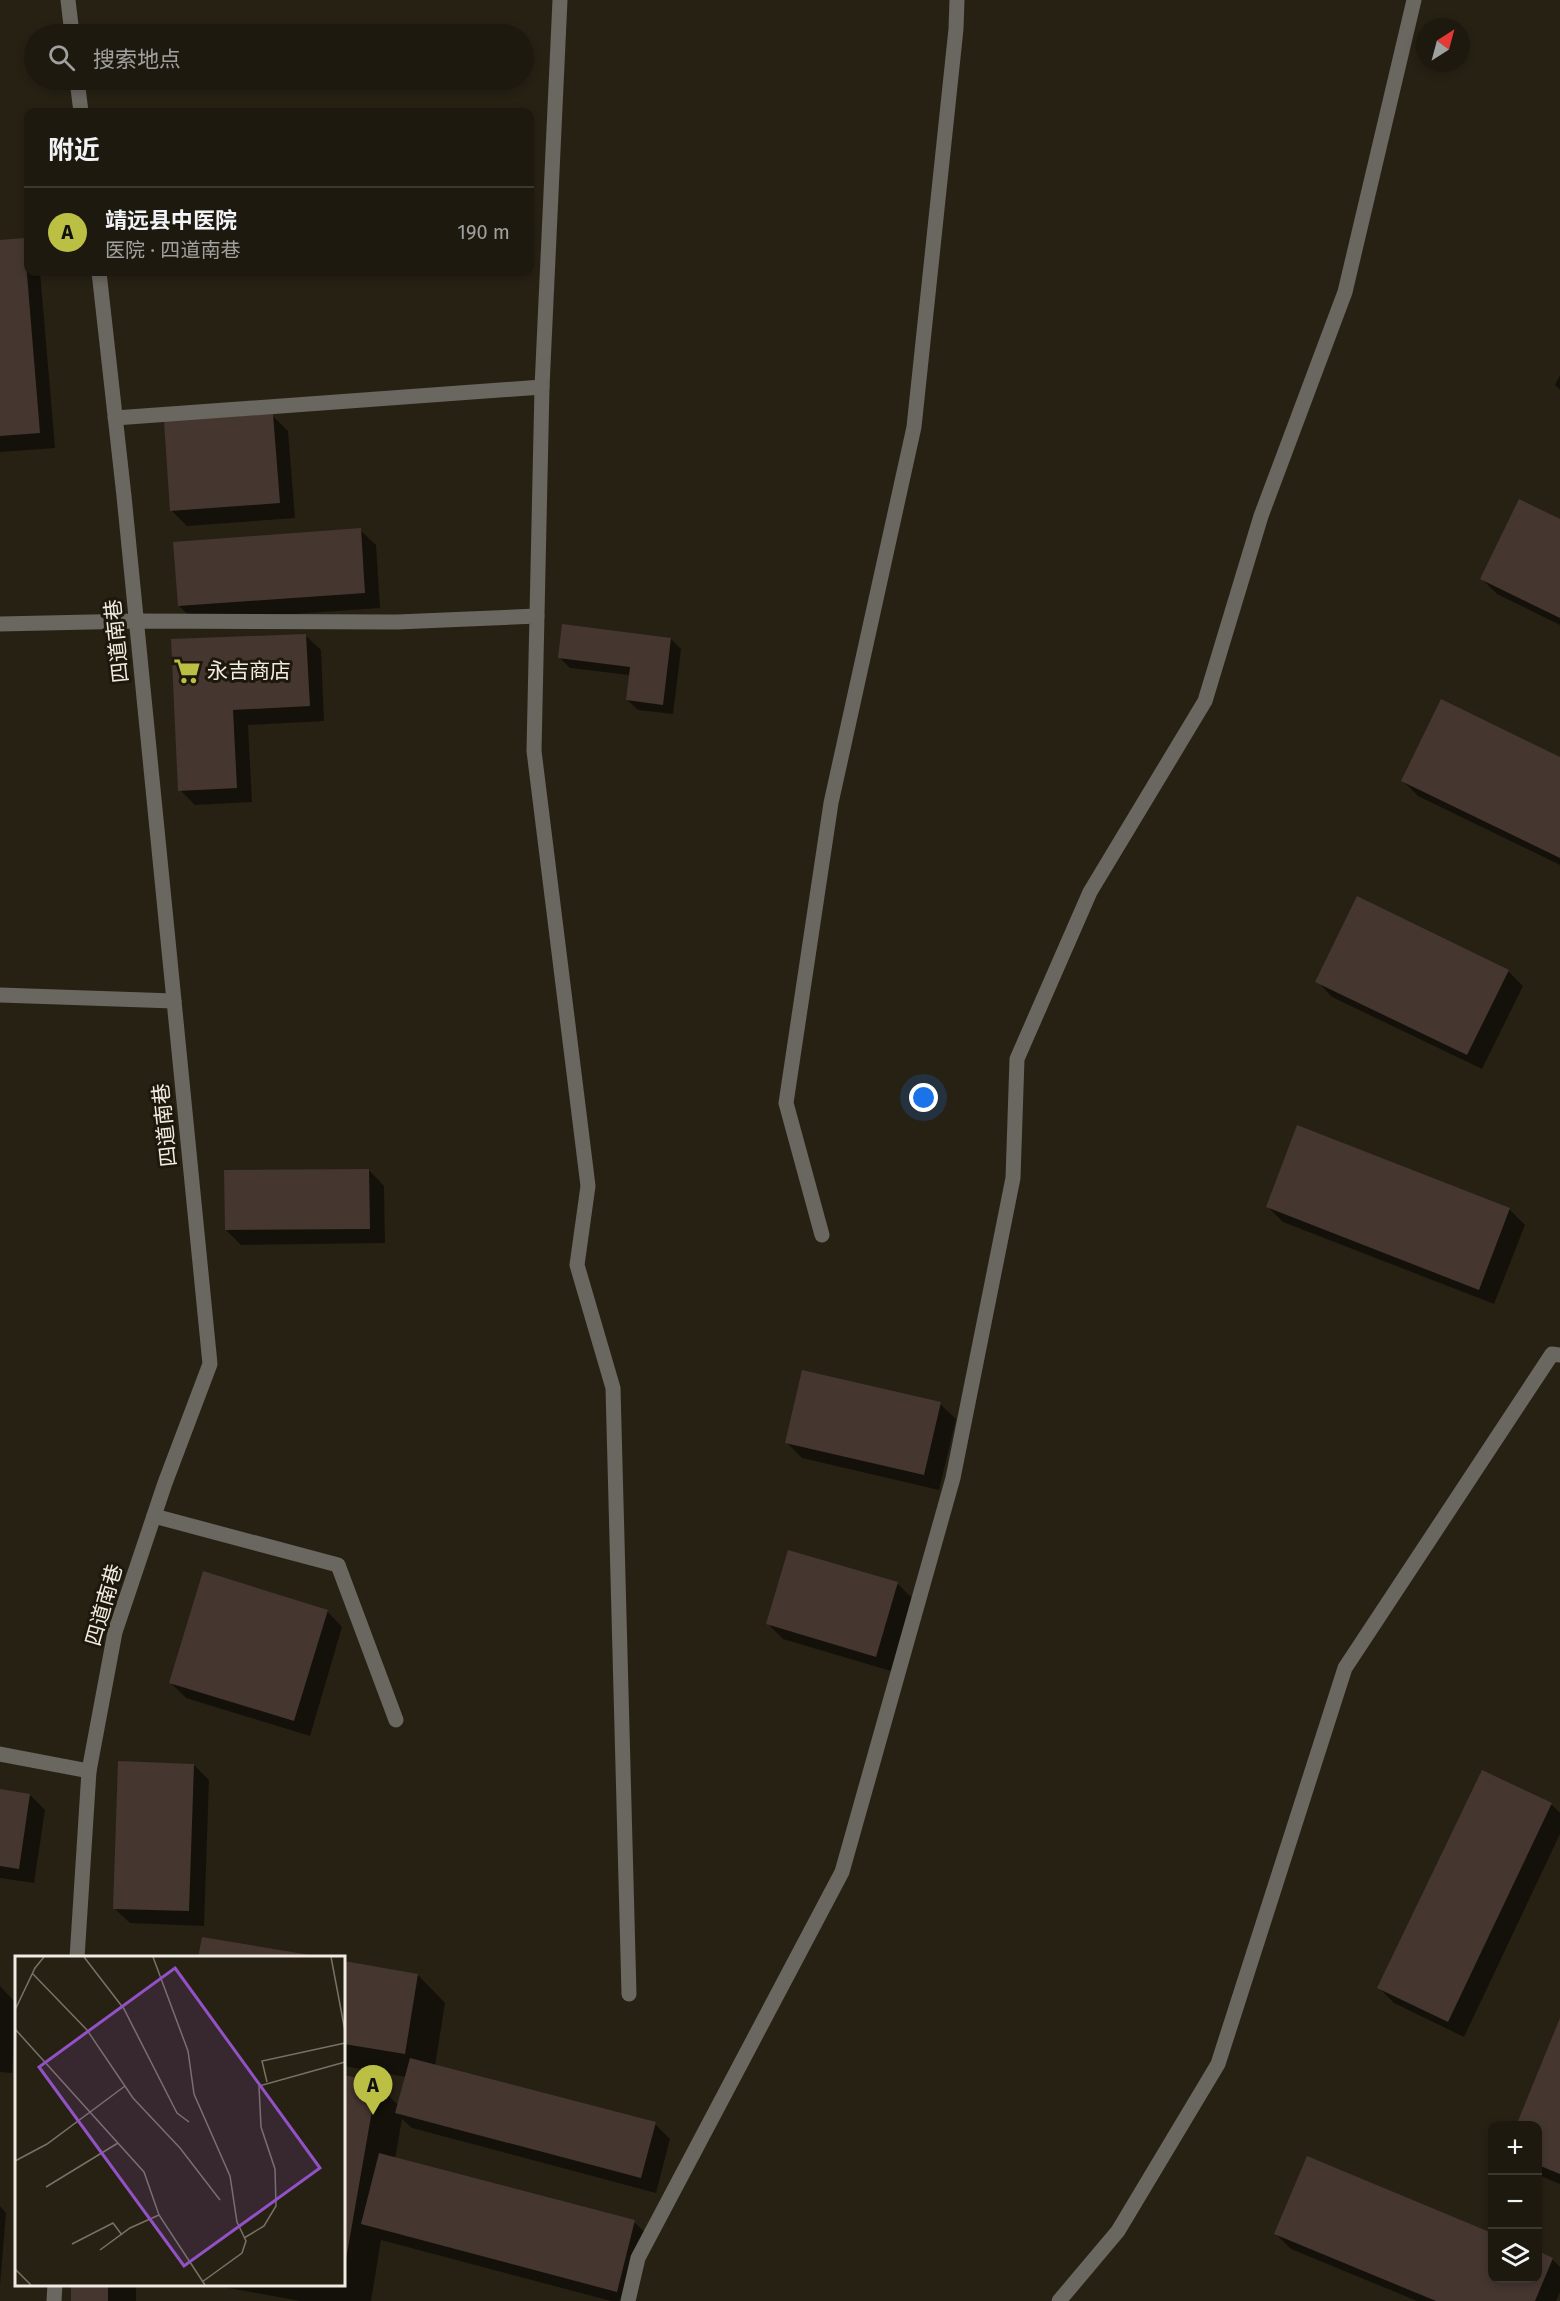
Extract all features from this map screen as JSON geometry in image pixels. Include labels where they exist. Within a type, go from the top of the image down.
[{"type":"street","points":[[68,0],[71,24]]},
{"type":"street","points":[[560,0],[543,387],[534,751],[588,1186],[578,1264],[613,1388],[629,1994]]},
{"type":"street","points":[[822,1235],[786,1103],[831,803],[914,427],[956,29],[957,0]]},
{"type":"street","points":[[628,2301],[638,2258],[842,1872],[953,1478],[1013,1178],[1017,1059],[1090,892],[1205,701],[1261,516],[1345,292],[1414,0]]},
{"type":"street","points":[[78,90],[80,108]]},
{"type":"street","name":"四道南巷","points":[[77,1956],[89,1771],[115,1632],[154,1516],[210,1364],[99,276]]},
{"type":"street","points":[[115,418],[543,387]]},
{"type":"street","points":[[0,624],[136,621],[397,622],[537,616]]},
{"type":"street","points":[[0,995],[174,1001]]},
{"type":"street","points":[[1059,2301],[1118,2231],[1218,2064],[1345,1668],[1552,1354],[1560,1355]]},
{"type":"street","points":[[154,1516],[338,1565],[396,1720]]},
{"type":"street","points":[[0,1754],[89,1771]]},
{"type":"street","points":[[54,2301],[55,2286]]},
{"type":"building","points":[[24,238],[24,276],[27,276],[40,433],[0,436],[0,240]]},
{"type":"building","points":[[273,414],[280,503],[170,511],[164,421]]},
{"type":"building","points":[[1519,499],[1560,519],[1560,618],[1480,579]]},
{"type":"building","points":[[361,528],[365,593],[178,606],[173,542]]},
{"type":"building","points":[[562,624],[671,638],[663,705],[626,700],[630,667],[558,658]]},
{"type":"building","points":[[306,634],[310,706],[233,710],[237,788],[178,791],[171,639]]},
{"type":"building","points":[[1441,699],[1560,757],[1560,858],[1401,781]]},
{"type":"building","points":[[1357,896],[1509,970],[1467,1055],[1315,982]]},
{"type":"building","points":[[1297,1125],[1510,1208],[1479,1290],[1266,1207]]},
{"type":"building","points":[[369,1169],[370,1229],[225,1230],[224,1170]]},
{"type":"building","points":[[802,1370],[941,1402],[924,1475],[785,1443]]},
{"type":"building","points":[[788,1550],[898,1582],[876,1657],[766,1624]]},
{"type":"building","points":[[203,1571],[328,1610],[294,1721],[169,1683]]},
{"type":"building","points":[[118,1761],[194,1764],[189,1911],[113,1909]]},
{"type":"building","points":[[1482,1770],[1552,1803],[1448,2022],[1377,1988]]},
{"type":"building","points":[[0,1789],[30,1794],[19,1869],[0,1866]]},
{"type":"building","points":[[202,1937],[316,1956],[198,1956]]},
{"type":"building","points":[[345,1961],[418,1974],[405,2054],[345,2044]]},
{"type":"building","points":[[1560,2018],[1560,2174],[1542,2167],[1542,2121],[1518,2121]]},
{"type":"building","points":[[410,2058],[656,2122],[641,2178],[395,2113]]},
{"type":"building","points":[[345,2075],[377,2082],[345,2265]]},
{"type":"building","points":[[379,2153],[635,2220],[617,2292],[361,2224]]},
{"type":"building","points":[[1307,2156],[1488,2231],[1488,2283],[1542,2283],[1542,2253],[1553,2258],[1535,2301],[1436,2301],[1274,2234]]},
{"type":"building","points":[[71,2286],[108,2286],[108,2301],[71,2301]]},
{"type":"place","name":"永吉商店","points":[[187,671]]},
{"type":"place","name":"靖远县中医院","points":[[373,2115]]}]
